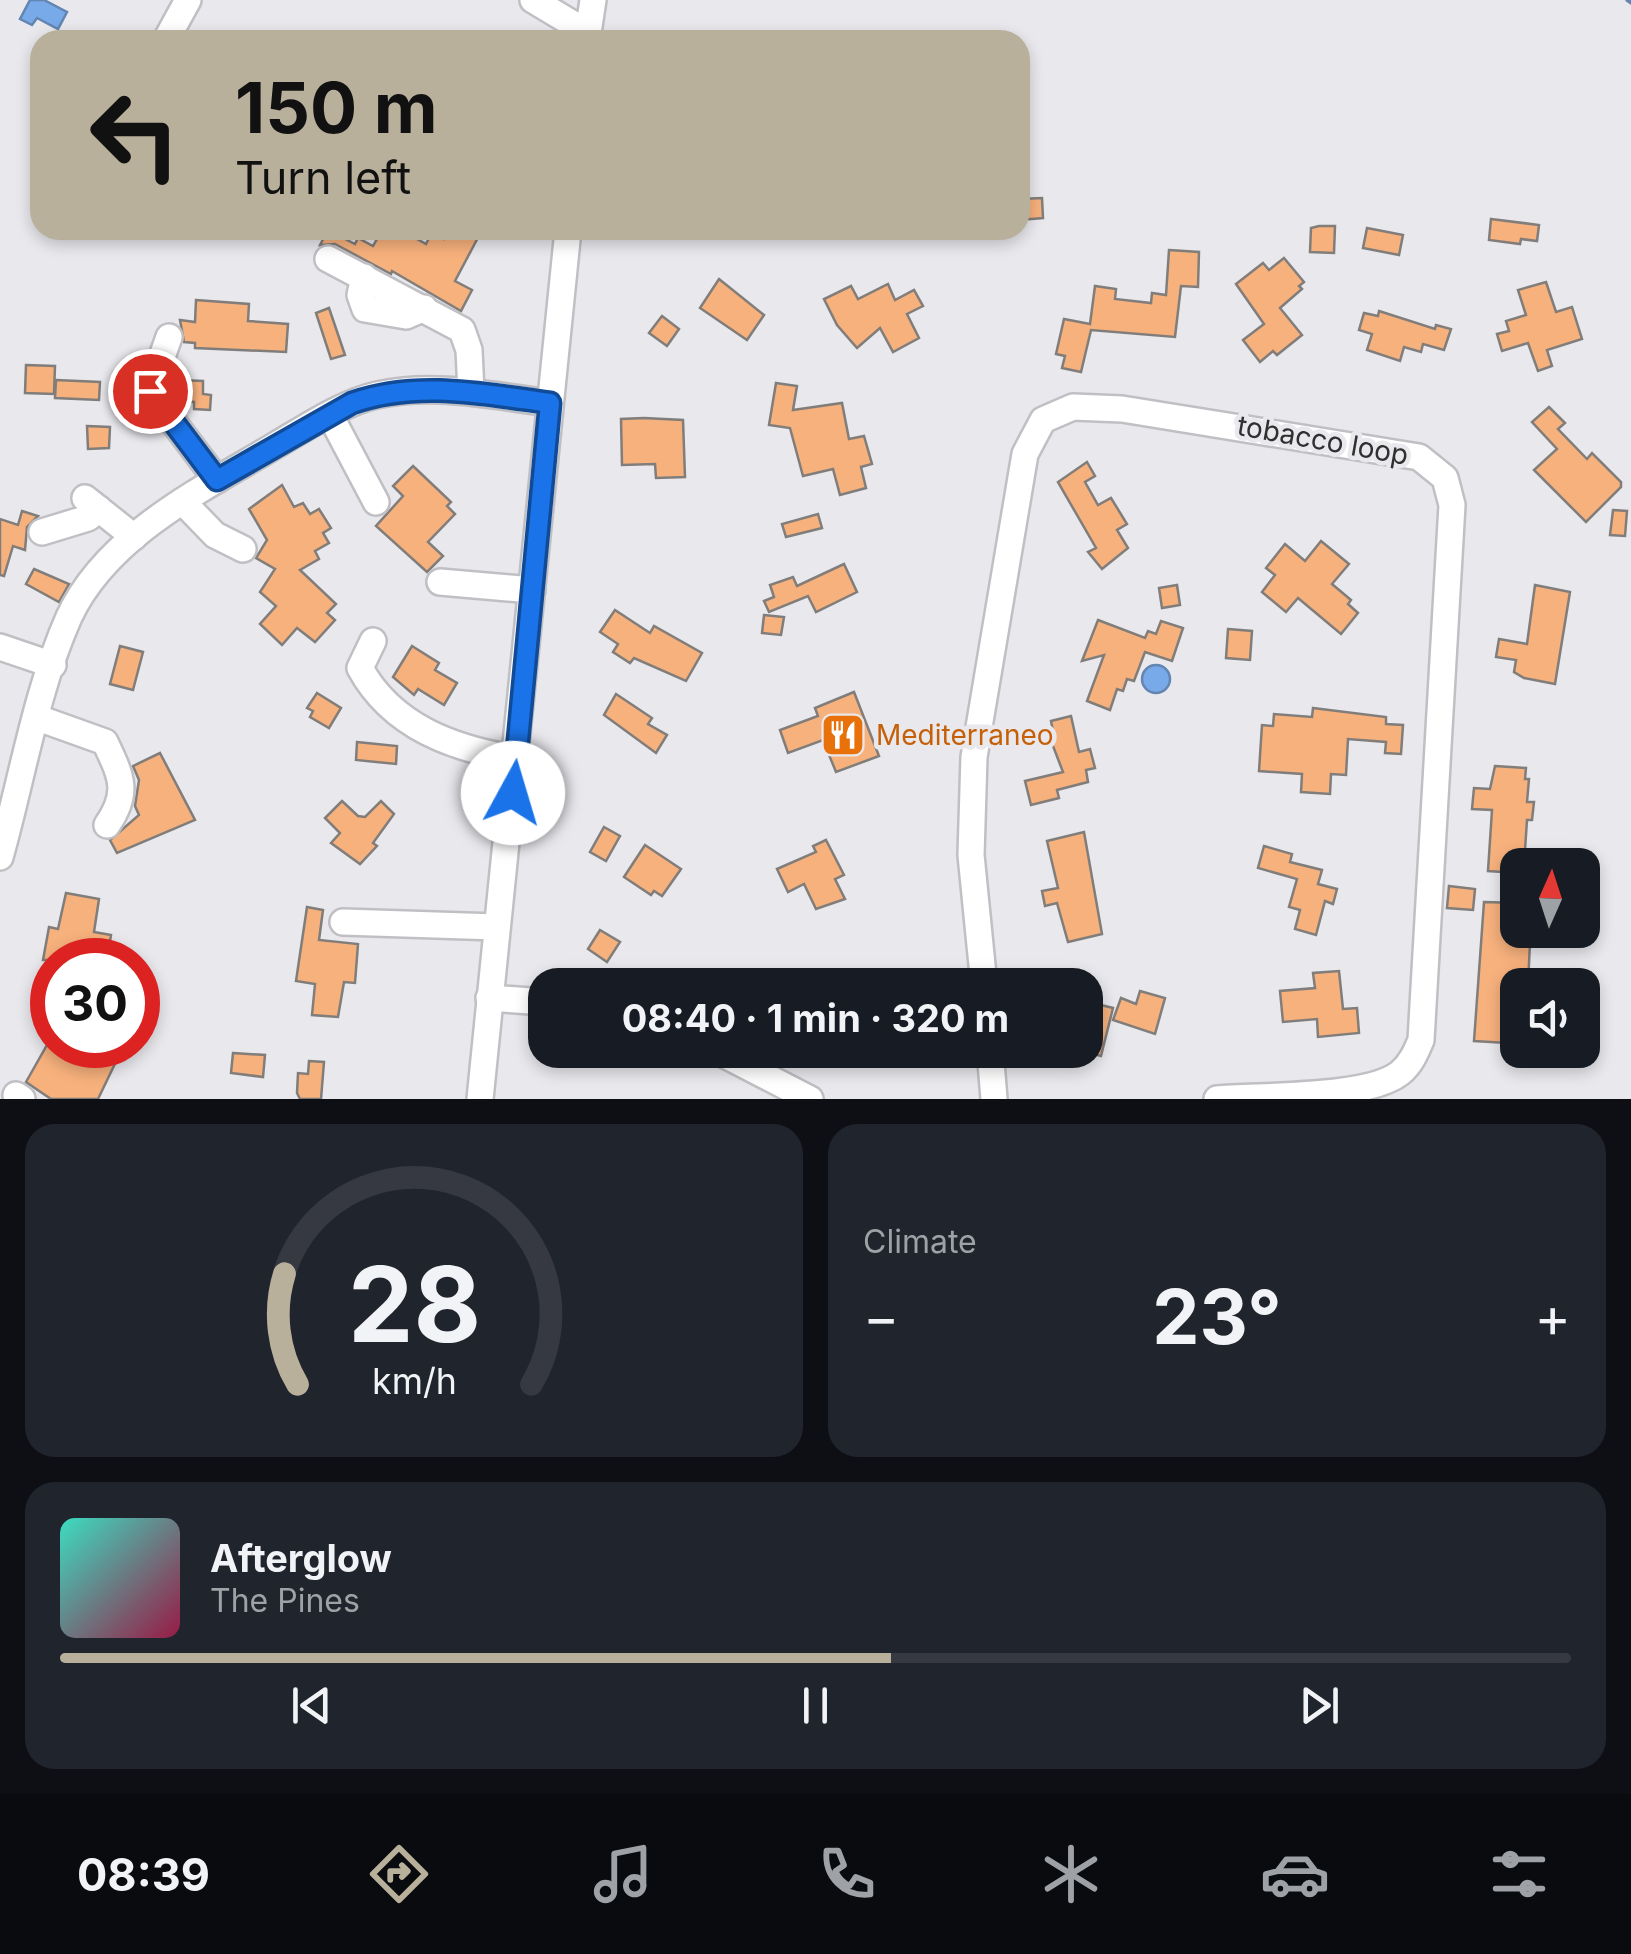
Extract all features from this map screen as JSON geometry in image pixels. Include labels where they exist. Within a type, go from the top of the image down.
[{"type":"street","points":[[172,30],[188,0]]},
{"type":"street","points":[[533,0],[578,30]]},
{"type":"street","points":[[589,30],[593,0]]},
{"type":"street","points":[[480,1099],[567,240]]},
{"type":"street","points":[[328,259],[462,330],[469,350],[471,392]]},
{"type":"street","points":[[169,338],[150,391],[217,480]]},
{"type":"street","points":[[0,857],[53,665],[81,596],[134,537],[217,480],[330,415],[374,396],[404,390],[471,392],[550,403]]},
{"type":"street","name":"tobacco loop","points":[[982,968],[972,854],[974,757],[1025,454],[1042,420],[1074,407],[1122,409],[1228,422],[1418,457],[1445,478],[1452,505],[1420,1040],[1409,1063],[1388,1080],[1348,1088],[1217,1099]]},
{"type":"street","points":[[330,415],[376,502]]},
{"type":"street","points":[[183,502],[215,535],[244,549]]},
{"type":"street","points":[[42,532],[88,518],[92,504],[134,537]]},
{"type":"street","points":[[440,582],[532,590]]},
{"type":"street","points":[[373,641],[360,668],[374,694],[418,729],[473,752],[517,759]]},
{"type":"street","points":[[0,647],[53,665]]},
{"type":"street","points":[[38,718],[105,742],[122,787],[122,804],[107,825]]},
{"type":"street","points":[[344,922],[497,927]]},
{"type":"street","points":[[490,998],[528,1001]]},
{"type":"street","points":[[749,1068],[810,1099]]},
{"type":"street","points":[[991,1068],[994,1099]]},
{"type":"water","points":[[30,0],[44,0],[67,12],[58,29],[37,18],[32,25],[20,19]]},
{"type":"water","points":[[1156,665],[1166,669],[1170,679],[1166,689],[1156,693],[1146,689],[1142,679],[1146,669]]},
{"type":"building","points":[[1042,198],[1043,218],[1030,219],[1030,199]]},
{"type":"building","points":[[1491,219],[1539,225],[1537,241],[1521,239],[1520,244],[1489,240]]},
{"type":"building","points":[[1335,226],[1334,253],[1310,252],[1311,228]]},
{"type":"building","points":[[1367,228],[1403,235],[1399,255],[1363,248]]},
{"type":"building","points":[[323,240],[347,240],[355,244],[362,240],[373,246],[376,240],[419,240],[426,244],[428,240],[477,240],[455,281],[472,290],[461,311],[335,244],[320,245]]},
{"type":"building","points":[[1169,250],[1199,252],[1198,287],[1181,286],[1175,337],[1091,330],[1081,372],[1062,368],[1065,356],[1056,354],[1064,319],[1090,324],[1095,286],[1116,289],[1115,299],[1151,303],[1152,293],[1166,295]]},
{"type":"building","points":[[1284,258],[1304,282],[1299,286],[1302,289],[1280,308],[1302,335],[1277,355],[1273,351],[1260,362],[1243,340],[1264,324],[1236,284],[1263,263],[1269,270]]},
{"type":"building","points":[[719,279],[764,315],[747,340],[700,308]]},
{"type":"building","points":[[1546,282],[1556,312],[1572,307],[1582,339],[1547,350],[1552,366],[1538,371],[1528,343],[1502,351],[1497,334],[1509,331],[1506,321],[1526,315],[1518,290]]},
{"type":"building","points":[[888,284],[895,300],[914,290],[923,306],[907,314],[919,338],[893,352],[880,328],[857,348],[837,325],[824,299],[851,286],[858,299]]},
{"type":"building","points":[[196,300],[249,304],[248,321],[288,324],[286,352],[195,348],[195,343],[184,342],[180,320],[195,322]]},
{"type":"building","points":[[329,308],[345,355],[331,359],[316,313]]},
{"type":"building","points":[[1379,311],[1435,329],[1436,325],[1451,329],[1444,350],[1423,344],[1421,352],[1404,347],[1400,361],[1367,350],[1372,334],[1359,330],[1364,313],[1378,316]]},
{"type":"building","points":[[662,316],[679,329],[667,346],[649,333]]},
{"type":"building","points":[[26,365],[55,366],[54,394],[25,393]]},
{"type":"building","points":[[56,380],[100,382],[99,400],[55,398]]},
{"type":"building","points":[[180,380],[203,381],[203,394],[211,395],[210,410],[194,409],[194,402],[179,401]]},
{"type":"building","points":[[776,383],[797,386],[793,410],[842,403],[849,439],[864,436],[872,464],[861,467],[866,488],[840,495],[833,469],[803,476],[790,428],[769,425]]},
{"type":"building","points":[[1549,407],[1565,423],[1558,429],[1587,459],[1592,453],[1621,482],[1621,487],[1586,522],[1534,470],[1557,449],[1532,422]]},
{"type":"building","points":[[621,419],[683,420],[685,477],[656,478],[655,464],[622,465]]},
{"type":"building","points":[[87,426],[110,427],[109,448],[88,449]]},
{"type":"building","points":[[1087,462],[1095,476],[1085,482],[1098,505],[1111,498],[1127,524],[1117,530],[1128,548],[1102,569],[1088,552],[1096,548],[1058,482]]},
{"type":"building","points":[[413,466],[451,502],[447,506],[455,514],[428,542],[443,556],[427,572],[376,526],[403,496],[393,486]]},
{"type":"building","points":[[282,485],[294,507],[303,503],[310,514],[319,509],[331,528],[323,533],[329,543],[315,551],[319,559],[300,570],[336,604],[327,613],[335,620],[315,642],[297,628],[282,645],[260,624],[276,606],[260,592],[275,569],[256,558],[267,540],[249,509]]},
{"type":"building","points":[[1613,510],[1627,511],[1625,536],[1610,535]]},
{"type":"building","points":[[22,511],[38,516],[27,527],[25,550],[13,546],[4,576],[0,575],[0,519],[18,525]]},
{"type":"building","points":[[818,514],[822,528],[786,537],[782,524]]},
{"type":"building","points":[[1321,541],[1349,564],[1332,584],[1351,600],[1348,604],[1358,613],[1341,634],[1298,598],[1286,612],[1262,592],[1275,575],[1266,568],[1285,544],[1305,561]]},
{"type":"building","points":[[844,564],[857,592],[816,612],[808,596],[769,612],[764,601],[774,597],[770,585],[793,577],[797,586]]},
{"type":"building","points":[[34,569],[69,584],[59,602],[26,584]]},
{"type":"building","points":[[1177,585],[1180,605],[1162,608],[1159,588]]},
{"type":"building","points":[[1535,585],[1570,592],[1555,684],[1524,678],[1514,672],[1516,660],[1496,657],[1499,639],[1527,644]]},
{"type":"building","points":[[615,610],[650,633],[654,626],[702,653],[686,681],[634,658],[630,663],[613,652],[618,644],[600,632]]},
{"type":"building","points":[[764,615],[784,617],[781,635],[762,633]]},
{"type":"building","points":[[1098,620],[1145,638],[1148,631],[1156,634],[1161,621],[1183,628],[1172,661],[1145,652],[1134,681],[1127,679],[1123,691],[1117,689],[1110,710],[1087,701],[1104,655],[1082,661]]},
{"type":"building","points":[[1228,629],[1252,631],[1250,660],[1226,658]]},
{"type":"building","points":[[120,646],[143,652],[133,690],[110,684]]},
{"type":"building","points":[[412,646],[439,663],[435,670],[457,683],[444,705],[418,689],[414,695],[393,677]]},
{"type":"building","points":[[854,692],[879,756],[836,772],[823,740],[788,753],[780,730],[818,716],[815,708]]},
{"type":"building","points":[[317,693],[341,708],[329,728],[310,717],[313,711],[307,708]]},
{"type":"building","points":[[616,694],[652,718],[648,724],[667,735],[656,753],[604,715]]},
{"type":"building","points":[[1313,708],[1386,717],[1386,724],[1403,725],[1401,754],[1385,753],[1386,742],[1348,739],[1346,775],[1331,774],[1330,794],[1301,792],[1302,774],[1259,771],[1262,725],[1273,726],[1274,714],[1312,717]]},
{"type":"building","points":[[1071,716],[1079,752],[1090,749],[1095,768],[1086,770],[1088,782],[1057,790],[1059,798],[1031,805],[1025,781],[1063,772],[1048,733],[1053,731],[1051,721]]},
{"type":"building","points":[[357,742],[397,746],[396,764],[356,760]]},
{"type":"building","points":[[160,753],[195,820],[117,853],[110,840],[139,815],[135,806],[139,780],[133,766]]},
{"type":"building","points":[[1495,766],[1526,768],[1527,802],[1534,802],[1532,820],[1527,820],[1525,848],[1500,848],[1500,872],[1488,871],[1492,810],[1472,809],[1474,788],[1490,789]]},
{"type":"building","points":[[342,801],[358,816],[365,817],[381,801],[394,814],[373,843],[377,846],[360,864],[331,843],[340,833],[325,818]]},
{"type":"building","points":[[604,827],[620,836],[606,861],[590,852]]},
{"type":"building","points":[[1084,832],[1102,934],[1068,942],[1057,903],[1045,906],[1042,891],[1058,888],[1047,841]]},
{"type":"building","points":[[826,840],[844,875],[835,879],[845,899],[816,909],[804,884],[788,892],[777,869],[816,852],[813,846]]},
{"type":"building","points":[[645,845],[681,869],[662,896],[654,891],[651,895],[624,877]]},
{"type":"building","points":[[1264,846],[1292,854],[1290,862],[1322,870],[1318,884],[1337,889],[1333,904],[1325,901],[1316,935],[1295,929],[1300,910],[1289,907],[1297,879],[1258,868]]},
{"type":"building","points":[[1449,886],[1475,889],[1473,910],[1447,908]]},
{"type":"building","points":[[66,893],[99,899],[94,932],[111,935],[47,938],[49,927],[58,929]]},
{"type":"building","points":[[1484,902],[1500,902],[1500,948],[1530,948],[1529,968],[1500,968],[1500,1043],[1474,1041]]},
{"type":"building","points":[[307,907],[323,910],[319,940],[358,944],[355,983],[344,982],[338,1017],[312,1015],[315,984],[296,981]]},
{"type":"building","points":[[600,930],[620,942],[607,962],[588,949]]},
{"type":"building","points":[[1339,971],[1343,1009],[1357,1008],[1359,1033],[1318,1037],[1317,1019],[1283,1022],[1280,991],[1315,988],[1313,973]]},
{"type":"building","points":[[1140,991],[1165,998],[1155,1034],[1113,1020],[1121,998],[1136,1004]]},
{"type":"building","points":[[1103,1006],[1113,1008],[1103,1048]]},
{"type":"building","points":[[233,1053],[265,1055],[263,1077],[231,1073]]},
{"type":"building","points":[[309,1061],[324,1062],[321,1099],[300,1099],[297,1093],[298,1073],[308,1074]]},
{"type":"building","points":[[34,1068],[113,1068],[98,1099],[51,1099],[26,1082]]},
{"type":"place","name":"Mediterraneo","points":[[843,735]]},
{"type":"route","points":[[150,391],[217,480],[352,403],[374,396],[428,390],[550,403],[513,793]]}]
